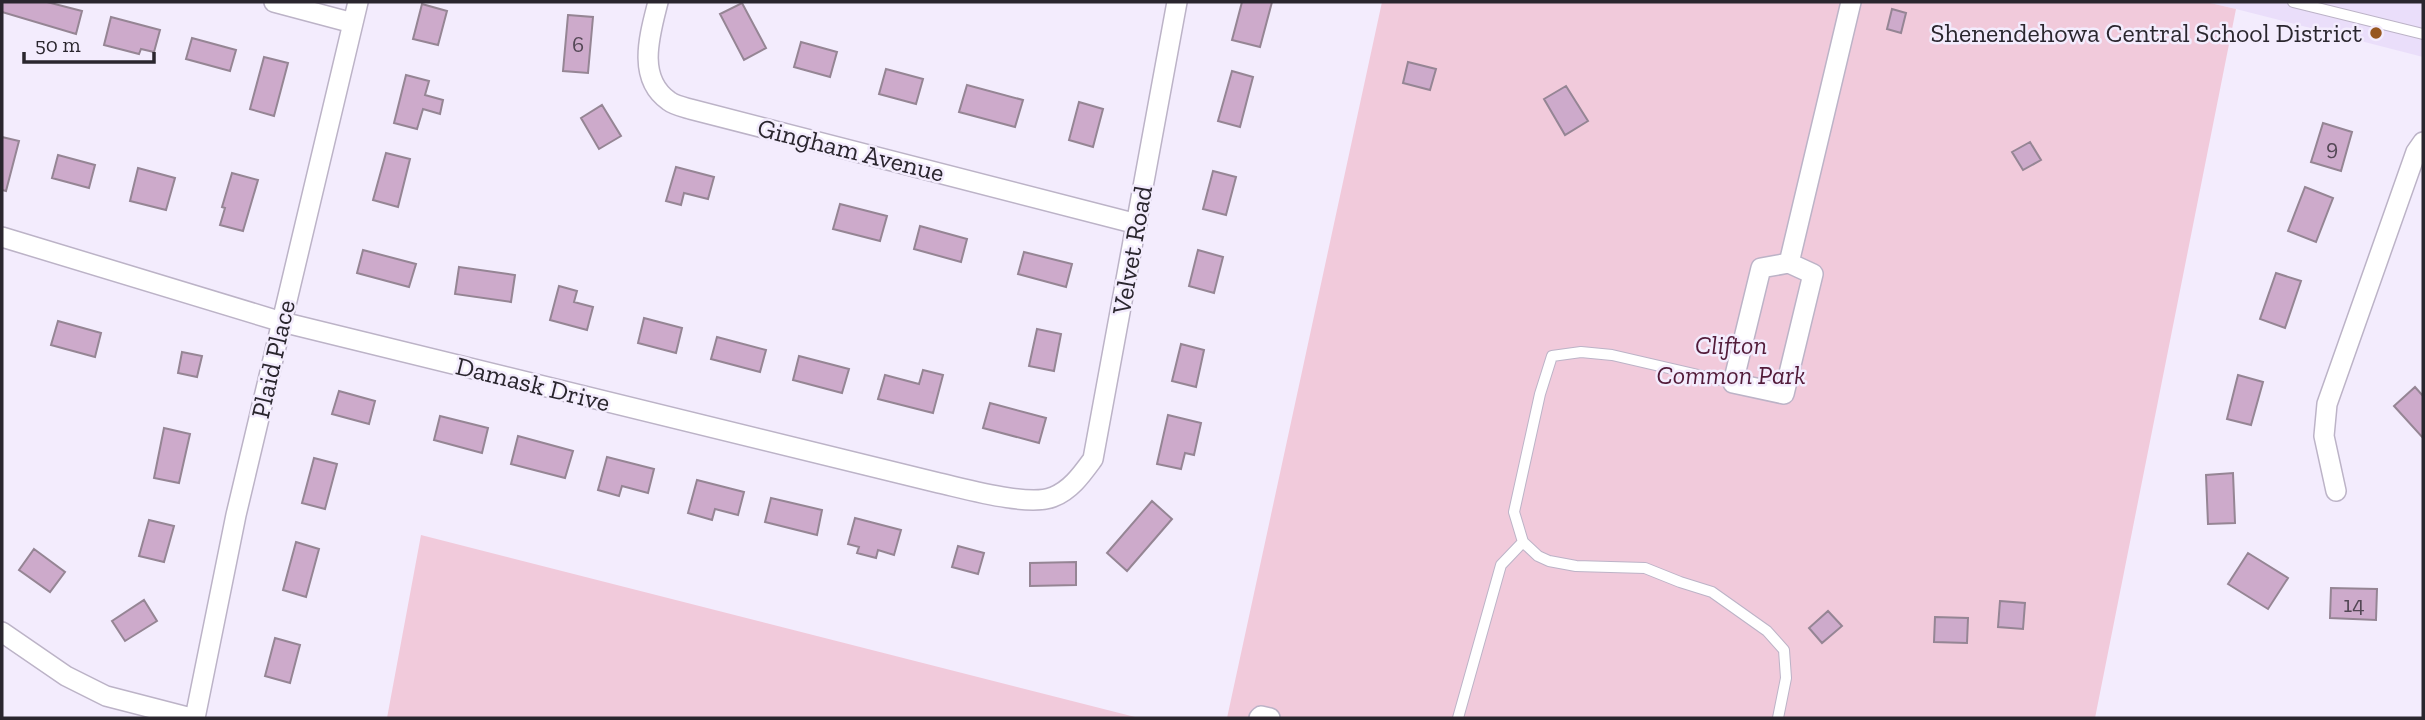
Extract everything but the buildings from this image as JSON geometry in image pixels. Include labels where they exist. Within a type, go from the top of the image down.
[{"type":"street","points":[[274,2],[353,23]]},
{"type":"street","name":"Plaid Place","points":[[193,718],[236,514],[358,2]]},
{"type":"street","name":"Gingham Avenue","points":[[658,2],[647,60],[651,79],[669,101],[690,109],[1137,224]]},
{"type":"street","name":"Velvet Road","points":[[1068,489],[1093,460],[1177,2]]},
{"type":"street","points":[[1789,263],[1851,2]]},
{"type":"street","points":[[2336,491],[2324,436],[2327,404],[2416,152],[2423,142]]},
{"type":"street","name":"Damask Drive","points":[[2,237],[282,322],[939,483],[1024,499],[1052,498],[1068,489]]},
{"type":"street","points":[[1789,263],[1813,275],[1784,394],[1733,383],[1761,268],[1789,263]]},
{"type":"street","points":[[2,632],[66,676],[106,696],[193,718]]},
{"type":"street","points":[[1259,718],[1270,718]]},
{"type":"lane","points":[[2294,2],[2423,34]]},
{"type":"lane","points":[[1733,383],[1612,355],[1581,352],[1552,356],[1540,394],[1514,512],[1522,542],[1538,556],[1576,566],[1646,568],[1712,592],[1767,631],[1784,650],[1786,678],[1778,718]]},
{"type":"lane","points":[[1458,718],[1501,565],[1522,542]]},
{"type":"shaded area","name":"Shenendehowa Central School District","points":[[2206,2],[2423,2],[2423,57],[2236,9]]},
{"type":"green space","name":"Clifton Common Park","points":[[1382,2],[2206,2],[2236,9],[2095,718],[1227,718]]},
{"type":"green space","points":[[421,535],[1139,718],[387,718]]},
{"type":"place","name":"Shenendehowa Central School District","points":[[2376,33]]}]
